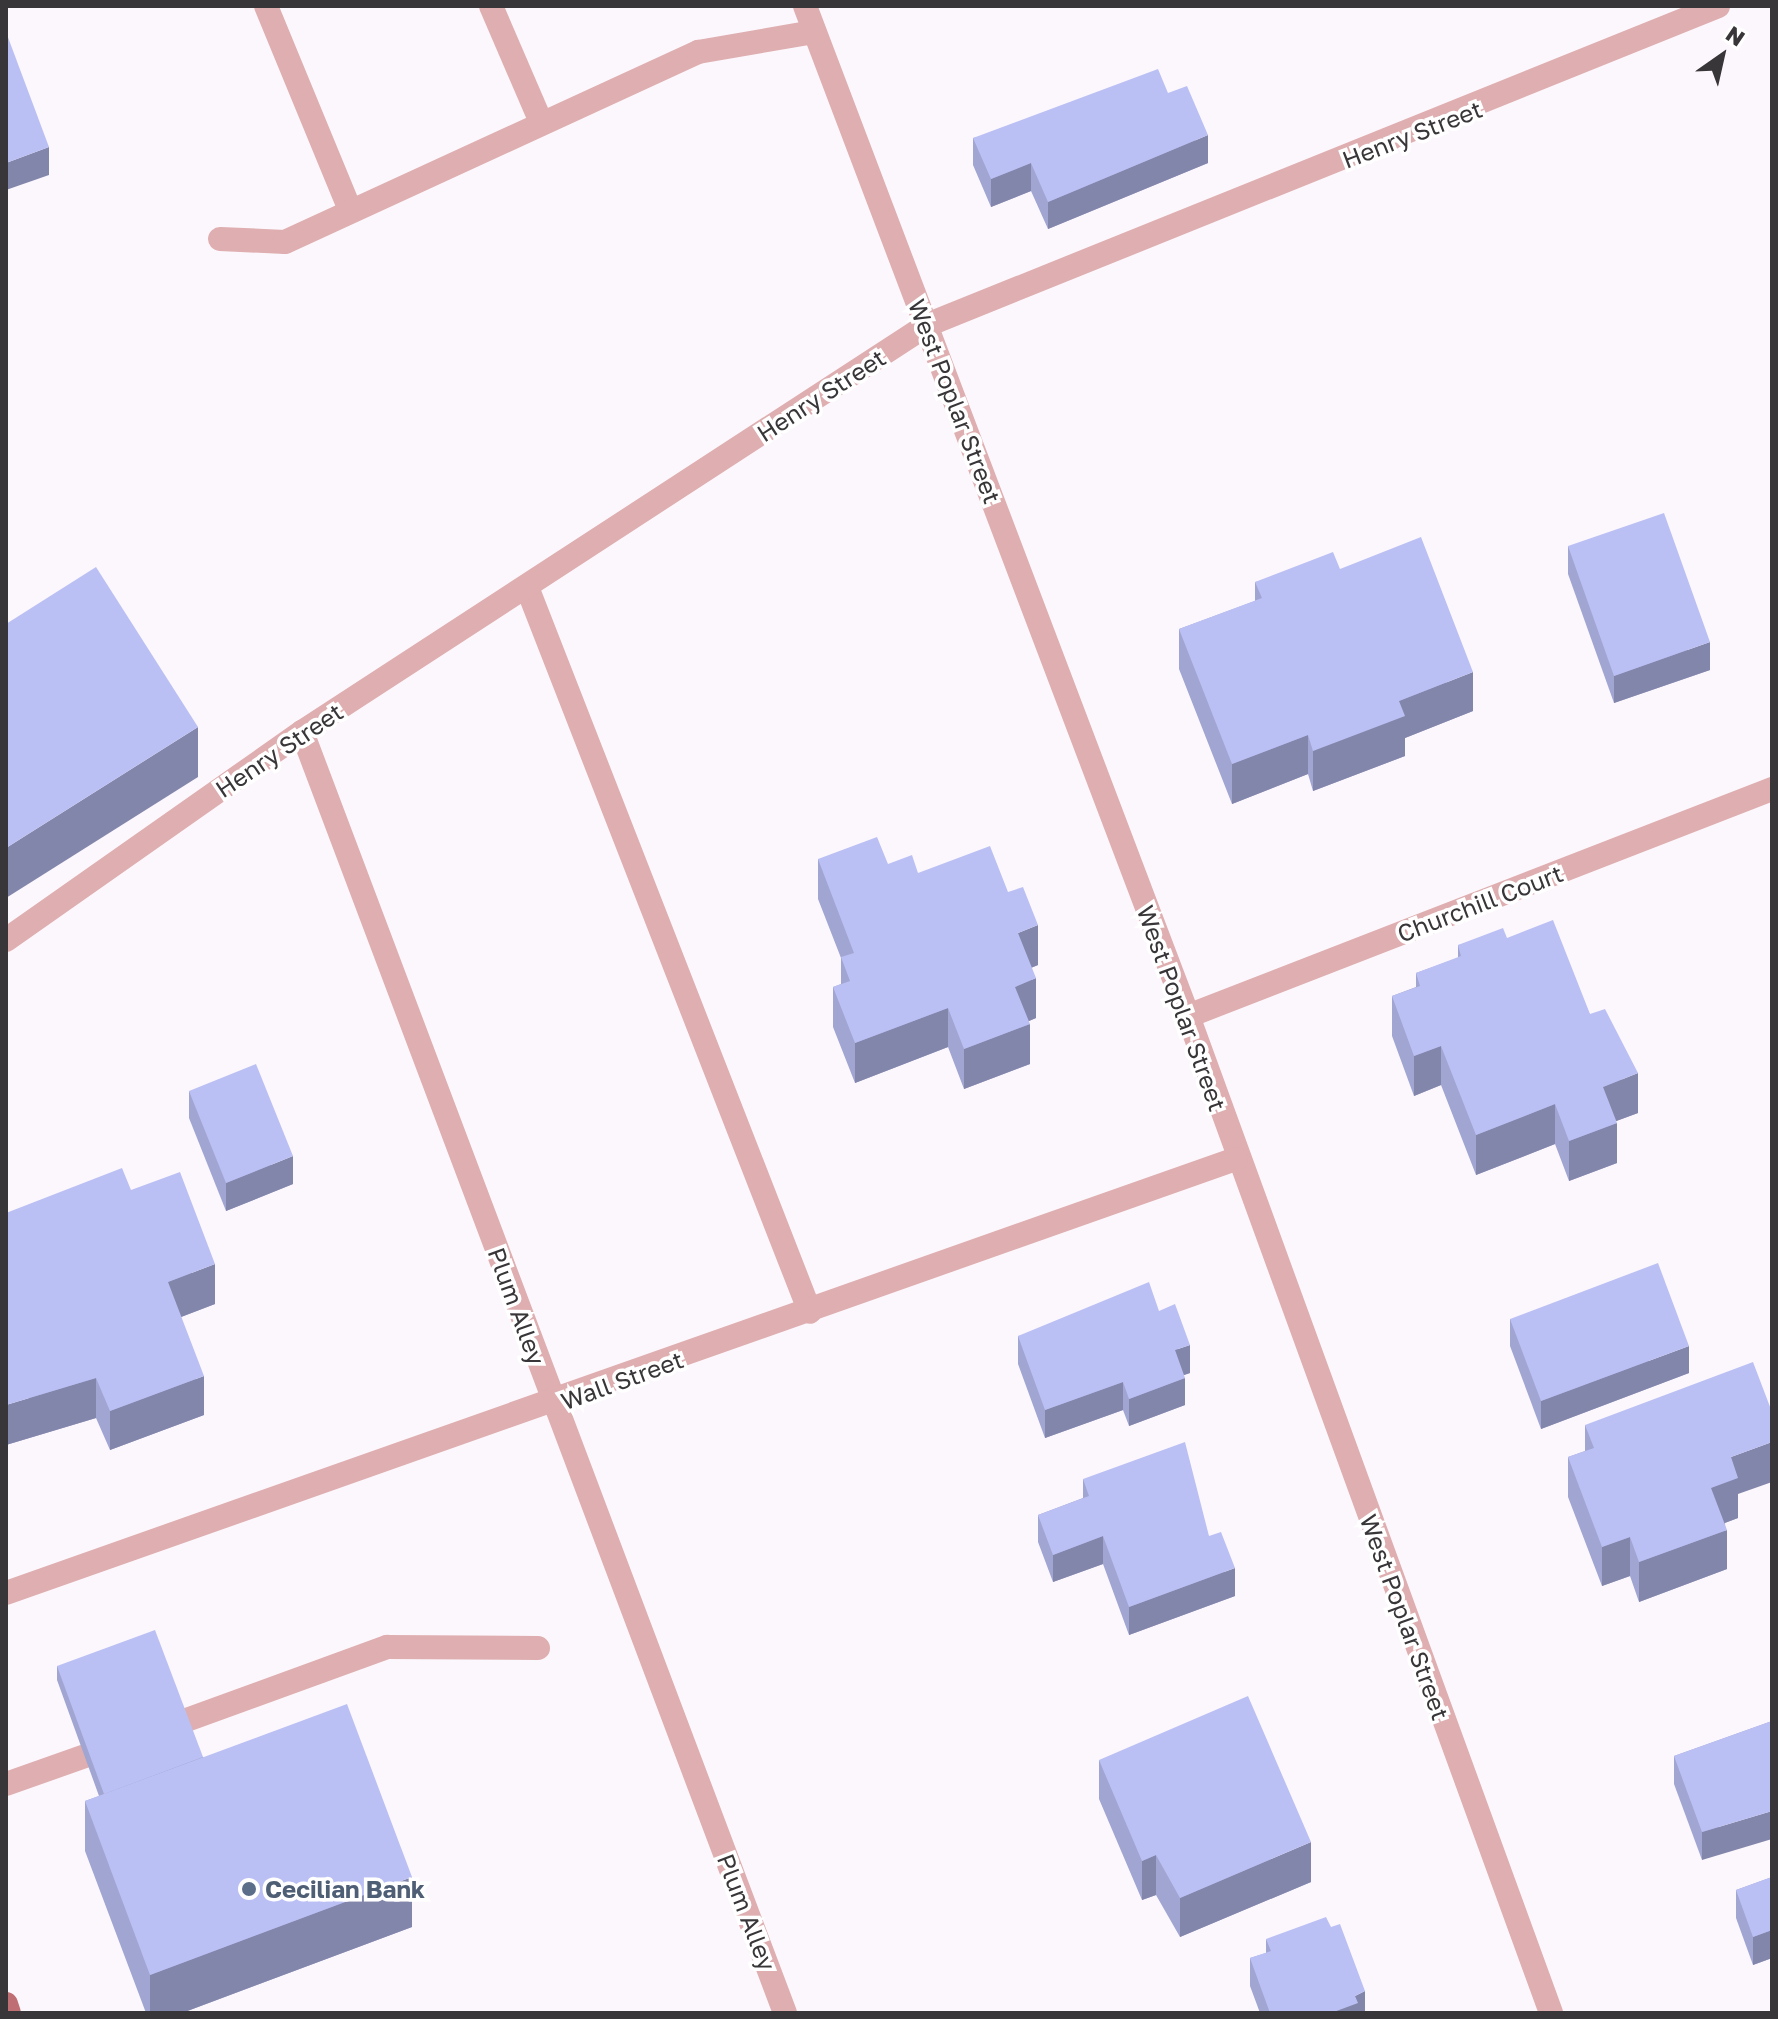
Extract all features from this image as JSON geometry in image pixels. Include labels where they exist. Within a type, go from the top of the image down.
[{"type":"main road","points":[[6,2004],[9,2013]]},
{"type":"street","points":[[266,6],[349,207]]},
{"type":"street","points":[[491,6],[541,122]]},
{"type":"street","name":"West Poplar Street","points":[[805,6],[1188,1016],[1236,1159],[1551,2013]]},
{"type":"street","name":"Henry Street","points":[[6,940],[302,732],[927,325],[1571,72],[1718,6]]},
{"type":"street","points":[[220,239],[285,242],[349,207],[698,52],[814,32]]},
{"type":"street","points":[[527,587],[810,1312]]},
{"type":"street","name":"Plum Alley","points":[[302,732],[785,2013]]},
{"type":"street","name":"Churchill Court","points":[[1188,1016],[1772,789]]},
{"type":"street","name":"Wall Street","points":[[6,1593],[553,1404],[1236,1159]]},
{"type":"street","points":[[6,1784],[387,1647],[538,1648]]},
{"type":"building","points":[[6,32],[49,147],[6,163]]},
{"type":"building","points":[[1158,69],[1168,93],[1187,86],[1208,135],[1048,202],[1031,163],[991,179],[973,138]]},
{"type":"building","points":[[1664,513],[1710,642],[1614,676],[1568,546]]},
{"type":"building","points":[[1421,537],[1473,672],[1399,701],[1405,716],[1313,751],[1308,735],[1232,764],[1179,629],[1262,598],[1255,582],[1333,552],[1340,569]]},
{"type":"building","points":[[96,567],[198,727],[6,848],[6,624]]},
{"type":"building","points":[[877,837],[888,864],[912,855],[918,873],[990,846],[1008,892],[1023,887],[1038,925],[1018,933],[1036,978],[1015,987],[1030,1024],[964,1049],[948,1008],[855,1043],[833,987],[850,981],[841,957],[854,953],[818,859]]},
{"type":"building","points":[[1553,920],[1590,1014],[1605,1009],[1638,1073],[1603,1087],[1617,1123],[1569,1141],[1555,1104],[1476,1135],[1441,1046],[1414,1056],[1392,996],[1420,986],[1416,973],[1461,956],[1458,945],[1503,928],[1507,938]]},
{"type":"building","points":[[256,1064],[293,1156],[226,1183],[189,1091]]},
{"type":"building","points":[[122,1168],[131,1190],[180,1172],[215,1264],[168,1282],[204,1376],[110,1411],[96,1378],[6,1405],[6,1213]]},
{"type":"building","points":[[1658,1263],[1689,1346],[1541,1401],[1510,1319]]},
{"type":"building","points":[[1149,1282],[1159,1311],[1175,1304],[1190,1345],[1175,1350],[1185,1378],[1129,1399],[1123,1382],[1045,1410],[1018,1336]]},
{"type":"building","points":[[1753,1362],[1772,1412],[1772,1442],[1731,1457],[1738,1478],[1711,1488],[1727,1530],[1639,1562],[1630,1537],[1602,1547],[1568,1457],[1594,1448],[1585,1425]]},
{"type":"building","points":[[1185,1442],[1209,1536],[1221,1532],[1235,1568],[1129,1607],[1103,1536],[1053,1555],[1038,1515],[1089,1496],[1083,1479]]},
{"type":"building","points":[[155,1630],[203,1757],[104,1794],[57,1666]]},
{"type":"building","points":[[1248,1696],[1311,1842],[1180,1898],[1156,1855],[1142,1861],[1099,1760]]},
{"type":"building","name":"Cecilian Bank","points":[[347,1704],[412,1877],[150,1975],[85,1801]]},
{"type":"building","points":[[1772,1721],[1772,1811],[1702,1832],[1674,1756]]},
{"type":"building","points":[[1772,1877],[1772,1930],[1753,1937],[1736,1890]]},
{"type":"building","points":[[1326,1917],[1331,1927],[1340,1924],[1365,1991],[1355,1996],[1358,2003],[1331,2013],[1270,2013],[1250,1958],[1271,1951],[1266,1939]]},
{"type":"place","name":"Cecilian Bank","points":[[249,1889]]}]
